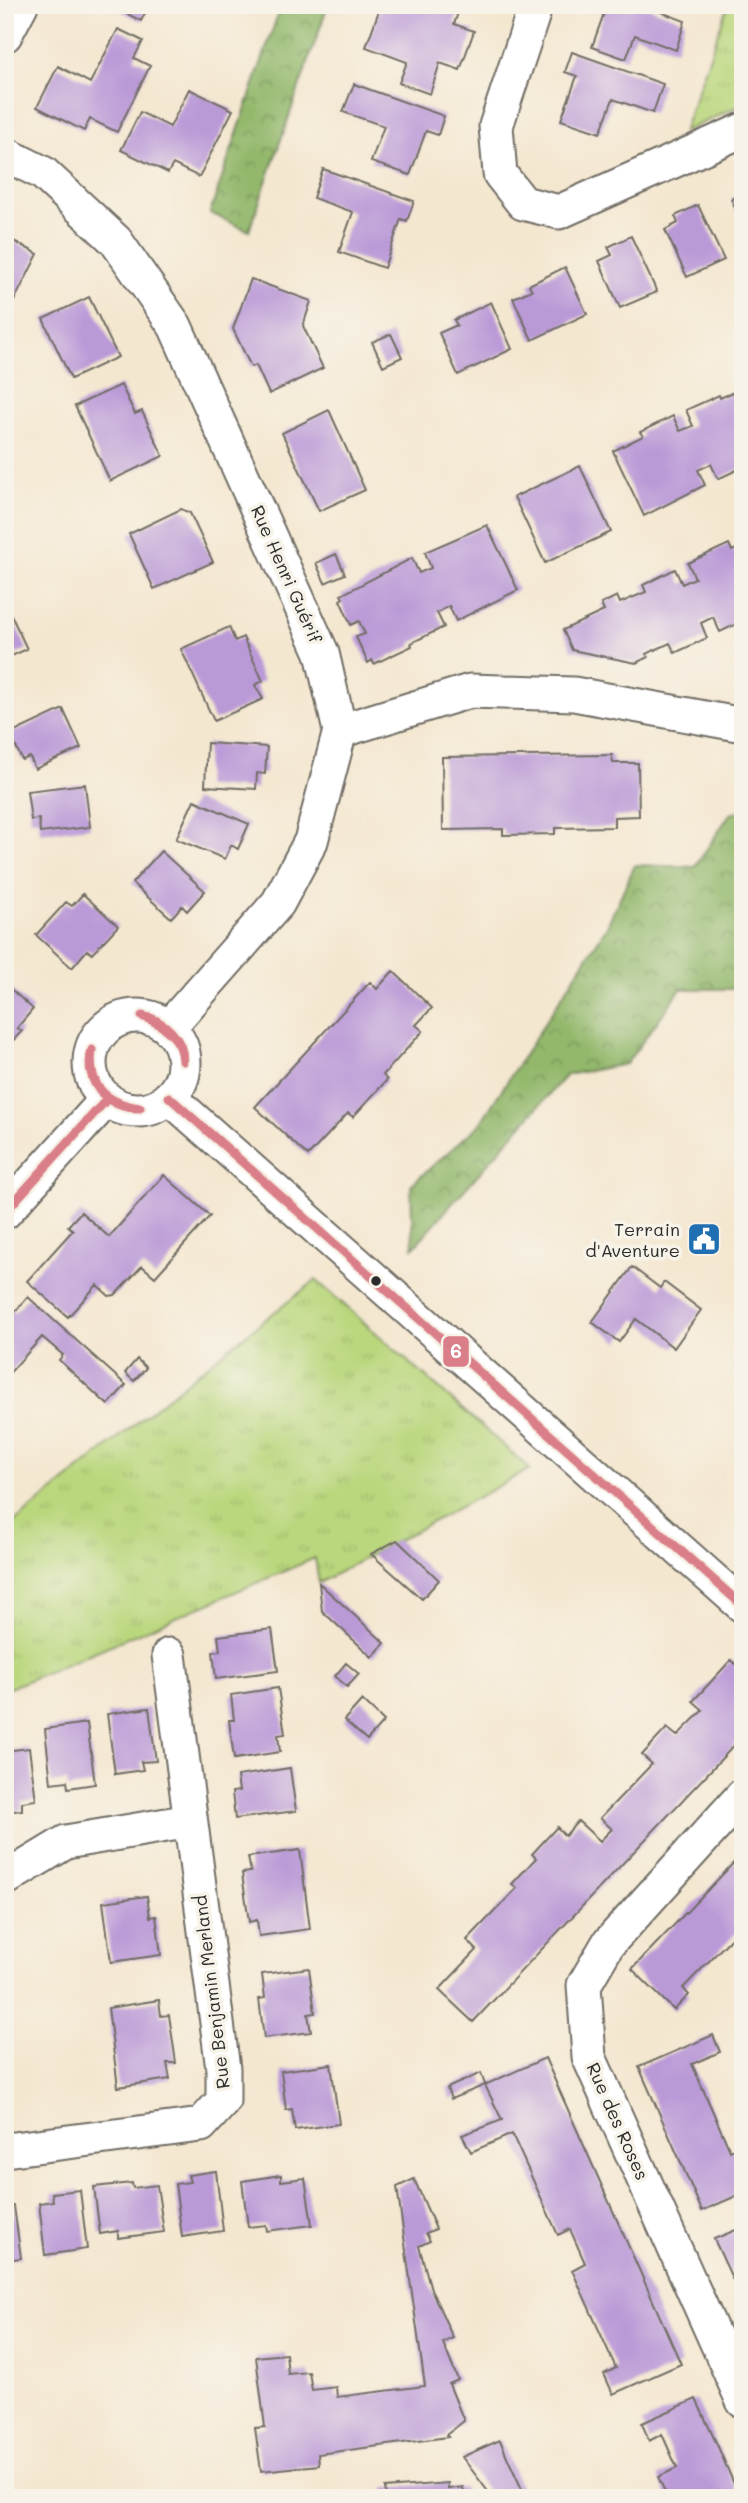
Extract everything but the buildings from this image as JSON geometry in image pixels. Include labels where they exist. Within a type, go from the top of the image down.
[{"type":"street","points":[[5,35],[21,5]]},
{"type":"street","points":[[536,5],[496,127],[500,174],[523,204],[559,212],[743,130]]},
{"type":"street","name":"Rue Henri Guérif","points":[[5,154],[43,173],[116,241],[175,326],[322,653],[340,731],[310,841],[278,904],[168,1028]]},
{"type":"street","points":[[340,731],[470,691],[574,694],[743,725]]},
{"type":"street","points":[[142,1016],[156,1020],[168,1028],[178,1040],[183,1055],[179,1085],[169,1097],[146,1110],[132,1110],[107,1100],[90,1074],[93,1043],[102,1031],[114,1021],[142,1016]]},
{"type":"street","points":[[169,1097],[743,1606]]},
{"type":"street","points":[[5,1212],[107,1100]]},
{"type":"street","name":"Rue Benjamin Merland","points":[[5,2150],[201,2125],[223,2101],[223,2069],[169,1655]]},
{"type":"street","name":"Rue des Roses","points":[[743,1795],[608,1944],[584,1984],[589,2057],[743,2401]]},
{"type":"street","points":[[5,1879],[66,1843],[190,1821]]},
{"type":"green space","points":[[281,5],[328,5],[249,231],[210,213]]},
{"type":"green space","points":[[728,5],[743,5],[743,104],[683,132]]},
{"type":"green space","points":[[743,811],[743,989],[681,989],[626,1064],[566,1075],[413,1248],[411,1185],[479,1125],[606,928],[635,865],[695,867],[730,814]]},
{"type":"green space","points":[[316,1280],[530,1469],[319,1583],[315,1558],[5,1690],[5,1530]]},
{"type":"transit line","name":"6","points":[[142,1016],[158,1021],[171,1031],[180,1045],[183,1061]]},
{"type":"transit line","name":"6","points":[[142,1016],[170,1032],[179,1045],[183,1061]]},
{"type":"transit line","name":"6","points":[[92,1050],[93,1074],[101,1091],[117,1102],[140,1108]]},
{"type":"transit line","name":"6","points":[[92,1050],[91,1073],[101,1092],[118,1104],[140,1108]]},
{"type":"transit line","name":"6","points":[[169,1097],[743,1606]]},
{"type":"transit line","name":"6","points":[[5,1212],[107,1099]]},
{"type":"place","name":"Terrain d'Aventure","points":[[704,1239]]}]
